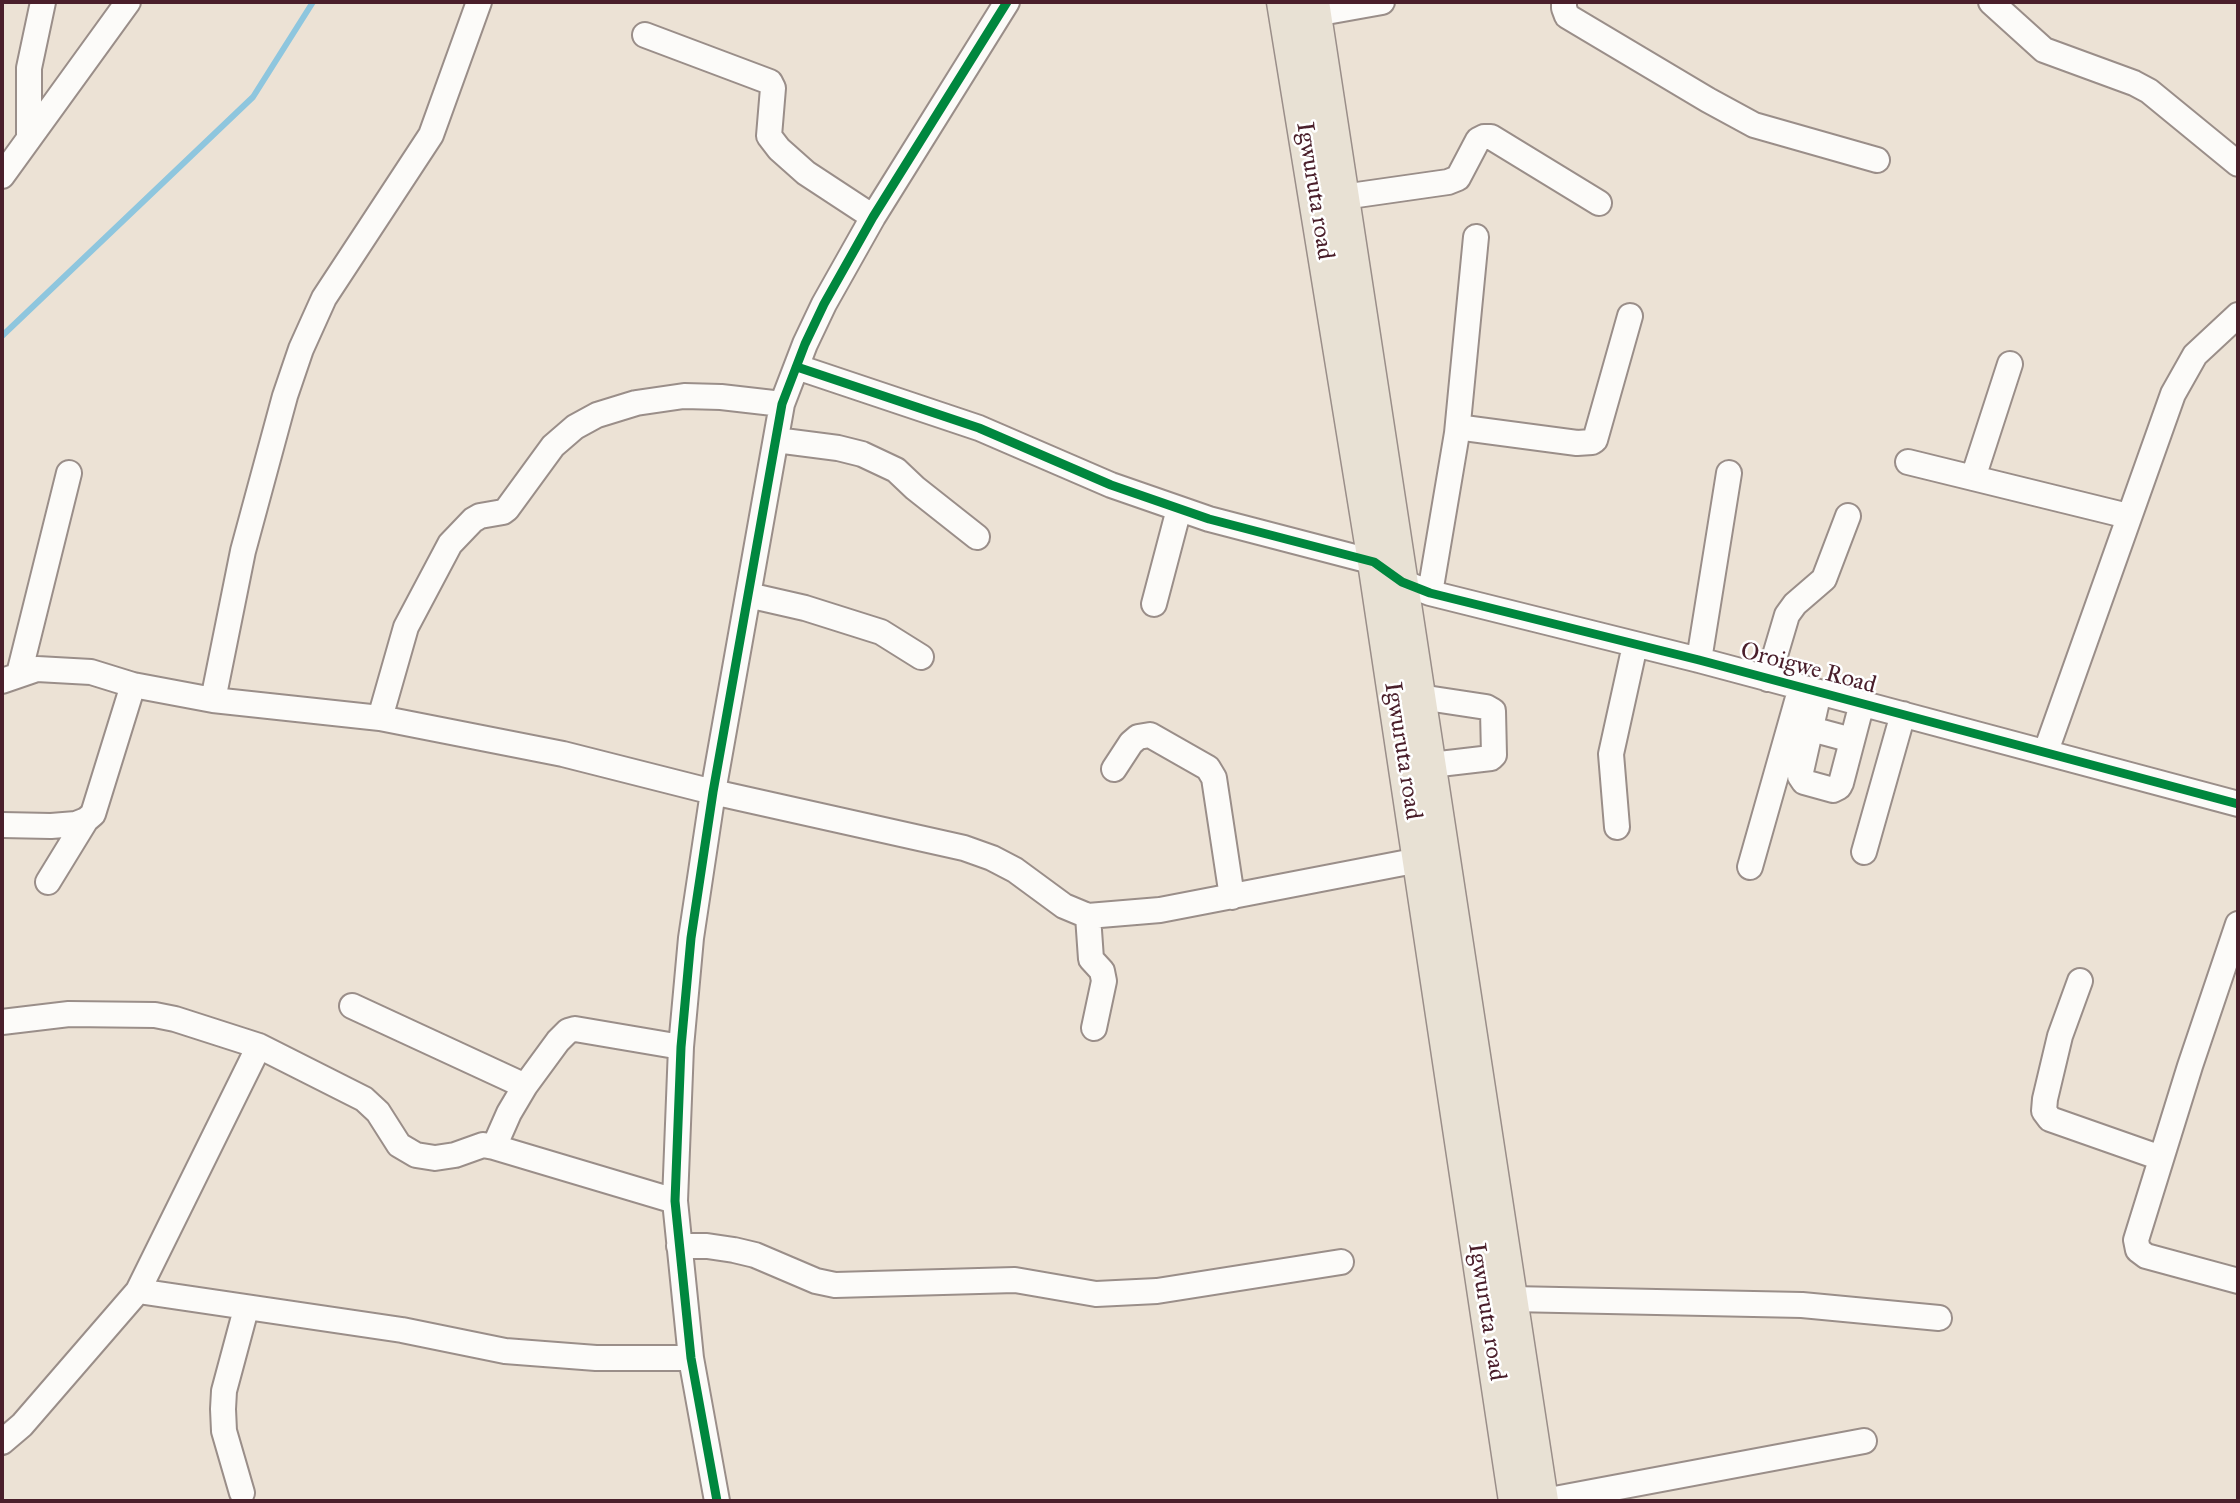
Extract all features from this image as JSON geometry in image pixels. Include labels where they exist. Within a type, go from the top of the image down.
[{"type":"main road","name":"Igwuruta road","points":[[1283,2],[1374,562],[1515,1501]]},
{"type":"main road","name":"Igwuruta road","points":[[1314,8],[1343,197],[1416,588],[1419,697],[1543,1501]]},
{"type":"street","points":[[29,138],[28,83],[43,2]]},
{"type":"street","points":[[2,176],[128,2]]},
{"type":"street","points":[[212,700],[243,551],[285,396],[301,349],[324,298],[431,135],[458,54],[479,2]]},
{"type":"street","points":[[717,1501],[691,1358],[675,1201],[681,1047],[691,938],[713,792],[782,404],[824,304],[873,216],[1007,2]]},
{"type":"street","points":[[1314,8],[1382,2]]},
{"type":"street","points":[[1564,2],[1567,16],[1754,125],[1877,160]]},
{"type":"street","points":[[1991,2],[2044,50],[2149,91],[2238,164]]},
{"type":"street","points":[[645,35],[770,82],[773,88],[769,136],[779,149],[806,173],[873,216]]},
{"type":"street","points":[[28,83],[61,95]]},
{"type":"street","points":[[1343,197],[1448,182],[1458,178],[1478,140],[1492,137],[1599,203]]},
{"type":"street","points":[[1416,588],[1457,433],[1476,237]]},
{"type":"street","points":[[1457,433],[1464,428],[1577,443],[1595,440],[1630,316]]},
{"type":"street","points":[[2046,751],[2156,438],[2184,371],[2194,355],[2238,316]]},
{"type":"street","points":[[1973,478],[2010,364]]},
{"type":"street","points":[[797,367],[979,428],[1111,485],[1179,509],[1374,562]]},
{"type":"street","points":[[380,718],[406,627],[450,544],[473,520],[507,509],[552,446],[575,427],[597,415],[636,403],[684,396],[782,404]]},
{"type":"street","points":[[776,440],[838,448],[862,454],[884,464],[977,537]]},
{"type":"street","points":[[1908,462],[2128,516]]},
{"type":"street","points":[[10,678],[69,473]]},
{"type":"street","points":[[1699,660],[1729,473]]},
{"type":"street","points":[[1154,604],[1179,509]]},
{"type":"street","points":[[1768,678],[1787,615],[1795,604],[1824,579],[1848,516]]},
{"type":"street","name":"Oroigwe Road","points":[[1374,562],[1416,588],[2046,751],[2238,804]]},
{"type":"street","points":[[748,595],[805,608],[881,632],[921,657]]},
{"type":"street","points":[[1617,827],[1611,754],[1635,645]]},
{"type":"street","points":[[10,678],[37,669],[92,672],[133,685],[212,700],[380,718],[563,754],[713,792],[964,848],[1015,870],[1065,906],[1088,916],[1160,910],[1419,860]]},
{"type":"street","points":[[48,882],[86,820],[93,814],[133,685]]},
{"type":"street","points":[[1810,690],[1811,729],[1800,776],[1804,782],[1833,790],[1839,787],[1862,703]]},
{"type":"street","points":[[1750,867],[1810,690]]},
{"type":"street","points":[[1419,697],[1486,707],[1493,711],[1494,755],[1491,758],[1430,765]]},
{"type":"street","points":[[1864,852],[1903,714]]},
{"type":"street","points":[[1811,729],[1852,740]]},
{"type":"street","points":[[1114,769],[1131,743],[1138,737],[1150,735],[1208,768],[1214,778],[1232,897]]},
{"type":"street","points":[[2,825],[63,825],[86,820]]},
{"type":"street","points":[[1088,916],[1091,959],[1102,971],[1104,981],[1094,1028]]},
{"type":"street","points":[[2238,924],[2136,1240],[2138,1250],[2146,1256],[2238,1281]]},
{"type":"street","points":[[2080,981],[2060,1036],[2044,1111],[2050,1119],[2161,1158]]},
{"type":"street","points":[[352,1006],[525,1086]]},
{"type":"street","points":[[2,1022],[69,1014],[155,1015],[175,1018],[259,1046],[371,1104],[399,1145],[416,1155],[435,1158],[455,1155],[483,1145],[675,1201]]},
{"type":"street","points":[[494,1147],[525,1086],[568,1031],[575,1029],[681,1047]]},
{"type":"street","points":[[2,1442],[12,1421],[138,1291],[259,1046]]},
{"type":"street","points":[[679,1246],[707,1246],[755,1255],[816,1281],[835,1285],[1015,1280],[1096,1294],[1157,1292],[1341,1262]]},
{"type":"street","points":[[138,1291],[402,1330],[505,1351],[596,1358],[691,1358]]},
{"type":"street","points":[[1511,1299],[1802,1305],[1939,1318]]},
{"type":"street","points":[[243,1499],[224,1431],[223,1409],[224,1391],[246,1309]]},
{"type":"street","points":[[1543,1501],[1864,1441]]},
{"type":"waterway","points":[[2,336],[253,97],[313,2]]},
{"type":"cycle path","points":[[717,1501],[691,1358],[675,1201],[681,1047],[691,938],[713,792],[782,404],[824,304],[873,217],[1007,2]]},
{"type":"cycle path","points":[[797,367],[979,428],[1111,485],[1209,519],[1374,562],[1402,582],[1430,593],[1699,660],[2238,804]]}]
